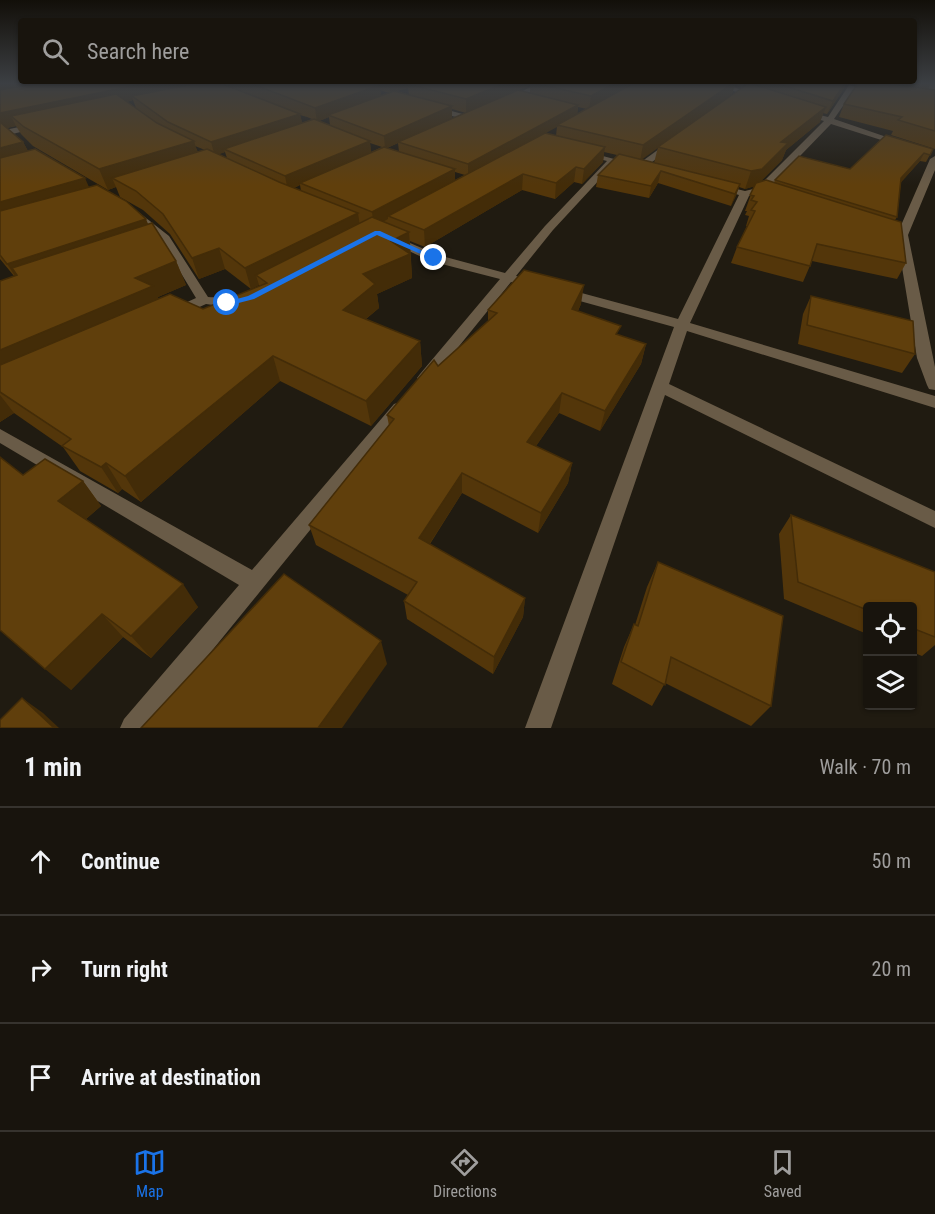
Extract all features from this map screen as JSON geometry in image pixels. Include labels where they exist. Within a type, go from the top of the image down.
[{"type":"street","points":[[821,117],[914,147]]},
{"type":"street","points":[[538,728],[682,325],[753,192],[832,117]]},
{"type":"street","points":[[457,123],[467,118]]},
{"type":"street","points":[[4,133],[43,124]]},
{"type":"street","points":[[4,133],[22,144]]},
{"type":"street","points":[[640,167],[677,140]]},
{"type":"street","points":[[572,150],[660,171]]},
{"type":"street","points":[[924,151],[935,154]]},
{"type":"street","points":[[935,159],[902,235],[924,358],[935,385]]},
{"type":"street","points":[[133,728],[549,228],[613,160]]},
{"type":"street","points":[[713,184],[782,197]]},
{"type":"street","points":[[120,202],[138,214],[204,300]]},
{"type":"street","points":[[877,226],[902,235]]},
{"type":"street","points":[[377,232],[434,258],[682,325],[935,402]]},
{"type":"street","points":[[161,319],[204,300],[227,303],[251,297]]},
{"type":"street","points":[[660,386],[935,520]]},
{"type":"street","points":[[0,435],[254,583]]},
{"type":"building","points":[[12,117],[148,117],[194,141],[99,169],[24,127]]},
{"type":"building","points":[[161,117],[291,117],[211,142]]},
{"type":"building","points":[[333,117],[427,117],[384,136]]},
{"type":"building","points":[[456,117],[556,117],[468,164],[398,142]]},
{"type":"building","points":[[572,117],[684,117],[643,145],[557,125]]},
{"type":"building","points":[[701,117],[813,117],[781,142],[788,143],[762,169],[751,171],[658,147]]},
{"type":"building","points":[[902,117],[935,117],[935,131],[898,120]]},
{"type":"building","points":[[314,119],[370,141],[285,176],[224,149]]},
{"type":"building","points":[[0,122],[23,142],[0,148]]},
{"type":"building","points":[[545,133],[605,147],[584,169],[576,167],[556,183],[523,174],[424,230],[388,216]]},
{"type":"building","points":[[886,135],[933,149],[930,155],[924,153],[901,178],[897,217],[775,180],[799,156],[850,169]]},
{"type":"building","points":[[384,147],[455,169],[372,212],[300,183]]},
{"type":"building","points":[[35,149],[85,178],[0,202],[0,158]]},
{"type":"building","points":[[207,149],[279,182],[358,213],[245,268],[219,248],[192,258],[163,214],[136,191],[112,178]]},
{"type":"building","points":[[619,154],[740,184],[735,194],[661,171],[651,186],[598,175]]},
{"type":"building","points":[[766,180],[901,222],[906,263],[817,244],[810,266],[737,247],[755,211],[751,210],[757,202],[751,200],[754,196],[750,195],[756,183]]},
{"type":"building","points":[[97,185],[126,201],[146,219],[7,264],[0,255],[0,211]]},
{"type":"building","points":[[372,217],[409,232],[391,241],[410,254],[363,274],[375,284],[343,310],[420,341],[366,401],[273,356],[125,476],[106,463],[101,467],[62,446],[71,439],[0,392],[0,365],[170,294],[203,309],[267,283],[256,275]]},
{"type":"building","points":[[152,223],[176,261],[135,278],[153,286],[0,350],[0,281],[17,275],[12,268]]},
{"type":"building","points":[[524,270],[584,285],[572,309],[621,326],[616,334],[646,344],[605,411],[562,393],[527,442],[572,463],[541,513],[462,473],[419,538],[525,598],[494,657],[404,601],[417,582],[309,525],[394,419],[387,415],[434,360],[438,366],[497,313],[488,310]]},
{"type":"building","points":[[811,296],[913,321],[915,354],[807,325]]},
{"type":"building","points":[[0,457],[23,475],[45,459],[83,481],[58,501],[183,584],[131,636],[102,614],[45,669],[0,630]]},
{"type":"building","points":[[791,515],[935,572],[935,637],[917,630],[917,602],[863,602],[863,608],[798,582]]},
{"type":"building","points":[[658,562],[783,616],[771,706],[671,657],[665,685],[621,662],[634,624],[638,626]]},
{"type":"building","points":[[284,574],[381,641],[318,728],[141,728]]},
{"type":"building","points":[[22,698],[54,728],[0,728],[0,720]]},
{"type":"route","points":[[227,303],[251,297],[377,232],[434,258]]}]
